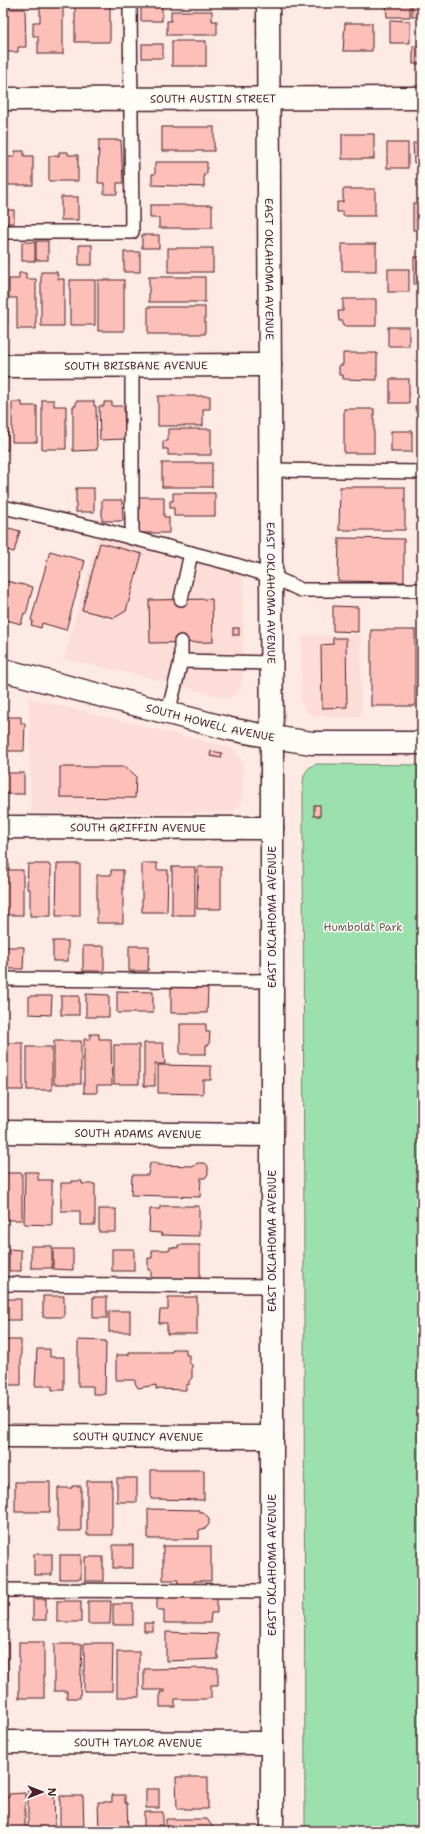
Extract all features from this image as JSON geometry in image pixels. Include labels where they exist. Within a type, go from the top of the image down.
[{"type":"street","name":"EAST OKLAHOMA AVENUE","points":[[268,3],[272,663],[272,1831]]},
{"type":"street","name":"SOUTH AUSTIN STREET","points":[[3,99],[422,98]]},
{"type":"street","name":"SOUTH BRISBANE AVENUE","points":[[3,366],[270,365]]},
{"type":"street","name":"SOUTH HOWELL AVENUE","points":[[3,670],[230,729],[312,743],[422,743]]},
{"type":"street","name":"SOUTH GRIFFIN AVENUE","points":[[3,826],[272,828]]},
{"type":"street","name":"SOUTH ADAMS AVENUE","points":[[3,1132],[272,1135]]},
{"type":"street","name":"SOUTH QUINCY AVENUE","points":[[3,1436],[272,1437]]},
{"type":"street","name":"SOUTH TAYLOR AVENUE","points":[[3,1742],[272,1743]]},
{"type":"lane","points":[[3,232],[132,232],[130,3]]},
{"type":"lane","points":[[132,365],[132,538]]},
{"type":"lane","points":[[271,470],[422,472]]},
{"type":"lane","points":[[3,507],[191,553],[271,576],[301,590],[422,590]]},
{"type":"lane","points":[[181,599],[191,553]]},
{"type":"lane","points":[[168,712],[182,662],[181,642]]},
{"type":"lane","points":[[182,662],[272,663]]},
{"type":"lane","points":[[3,979],[272,981]]},
{"type":"lane","points":[[3,1284],[272,1286]]},
{"type":"lane","points":[[3,1590],[272,1591]]},
{"type":"shaded area","points":[[98,535],[243,574],[243,678],[240,688],[235,695],[228,698],[220,697],[142,676],[64,659]]},
{"type":"shaded area","points":[[361,635],[361,717],[311,715],[304,709],[301,701],[302,636]]},
{"type":"shaded area","points":[[29,698],[228,747],[236,752],[241,759],[243,766],[242,798],[240,805],[234,811],[227,813],[31,813]]},
{"type":"green space","name":"Humboldt Park","points":[[317,764],[422,765],[422,1831],[305,1831],[303,785],[308,769]]},
{"type":"building","points":[[3,3],[9,3],[9,9],[25,9],[26,47],[18,47],[18,52],[3,52]]},
{"type":"building","points":[[110,3],[110,42],[75,42],[75,4]]},
{"type":"building","points":[[141,3],[162,3],[162,21],[141,21]]},
{"type":"building","points":[[386,3],[410,3],[410,17],[387,17]]},
{"type":"building","points":[[412,3],[422,3],[422,17],[412,17]]},
{"type":"building","points":[[40,7],[63,7],[63,54],[38,54],[38,36],[33,36],[33,22],[40,22]]},
{"type":"building","points":[[171,11],[212,11],[212,21],[217,21],[217,35],[167,35],[167,21],[171,21]]},
{"type":"building","points":[[390,20],[410,21],[410,43],[390,43]]},
{"type":"building","points":[[345,23],[372,23],[372,51],[343,51]]},
{"type":"building","points":[[172,41],[206,41],[206,66],[172,66]]},
{"type":"building","points":[[142,44],[163,44],[163,58],[142,58]]},
{"type":"building","points":[[413,46],[422,46],[422,64],[413,64]]},
{"type":"building","points":[[162,127],[214,127],[214,151],[162,151]]},
{"type":"building","points":[[342,134],[374,134],[374,159],[342,159]]},
{"type":"building","points":[[99,140],[121,140],[123,183],[117,183],[117,194],[104,194],[104,183],[98,183]]},
{"type":"building","points":[[387,143],[408,143],[408,168],[387,168]]},
{"type":"building","points":[[413,143],[422,143],[422,163],[414,163]]},
{"type":"building","points":[[15,151],[24,151],[24,156],[33,156],[33,185],[8,185],[8,157],[15,157]]},
{"type":"building","points":[[59,152],[68,152],[68,155],[78,155],[78,181],[49,181],[49,156],[59,156]]},
{"type":"building","points":[[155,162],[207,162],[207,174],[204,174],[204,187],[152,185],[152,174],[155,174]]},
{"type":"building","points":[[343,189],[375,189],[375,216],[343,216],[343,212],[337,212],[337,202],[343,202]]},
{"type":"building","points":[[61,197],[78,197],[78,220],[61,220]]},
{"type":"building","points":[[413,203],[422,203],[422,230],[413,230]]},
{"type":"building","points":[[150,205],[212,205],[212,228],[159,228],[159,218],[150,218]]},
{"type":"building","points":[[3,210],[14,210],[14,223],[3,223]]},
{"type":"building","points":[[142,235],[159,235],[159,248],[142,248]]},
{"type":"building","points":[[36,241],[48,241],[48,260],[36,260]]},
{"type":"building","points":[[22,242],[35,242],[35,261],[22,261]]},
{"type":"building","points":[[3,243],[6,243],[6,264],[3,264]]},
{"type":"building","points":[[342,244],[376,244],[376,271],[342,271]]},
{"type":"building","points":[[79,245],[92,245],[92,265],[79,265]]},
{"type":"building","points":[[168,248],[213,248],[213,272],[168,272]]},
{"type":"building","points":[[124,252],[140,252],[140,272],[124,272]]},
{"type":"building","points":[[414,257],[422,257],[422,284],[414,284]]},
{"type":"building","points":[[388,269],[409,269],[409,292],[388,292]]},
{"type":"building","points":[[41,272],[57,272],[58,279],[64,279],[64,326],[41,326]]},
{"type":"building","points":[[19,273],[26,273],[26,279],[36,279],[36,329],[17,329],[17,298],[9,298],[9,279],[19,279]]},
{"type":"building","points":[[149,277],[205,277],[205,302],[149,302]]},
{"type":"building","points":[[70,280],[95,280],[95,325],[70,325]]},
{"type":"building","points":[[98,280],[124,280],[124,331],[98,331]]},
{"type":"building","points":[[3,281],[5,281],[5,297],[7,297],[7,323],[3,323]]},
{"type":"building","points":[[343,299],[376,299],[376,326],[343,326],[343,321],[339,321],[338,311],[343,311]]},
{"type":"building","points":[[148,307],[205,307],[205,334],[148,334]]},
{"type":"building","points":[[388,327],[409,327],[409,346],[388,346]]},
{"type":"building","points":[[343,353],[377,353],[377,380],[343,379],[343,375],[339,375],[339,365],[343,365]]},
{"type":"building","points":[[418,374],[422,374],[422,395],[419,395]]},
{"type":"building","points":[[390,379],[409,379],[409,403],[390,403]]},
{"type":"building","points":[[158,396],[210,396],[210,409],[203,409],[203,426],[158,426]]},
{"type":"building","points":[[42,400],[54,400],[54,406],[66,406],[66,449],[42,449]]},
{"type":"building","points":[[76,401],[94,401],[94,406],[96,406],[97,450],[73,451],[73,406],[76,406]]},
{"type":"building","points":[[12,402],[22,402],[22,406],[37,406],[37,442],[12,442]]},
{"type":"building","points":[[104,402],[112,402],[112,406],[124,406],[125,439],[100,440],[99,406],[104,406]]},
{"type":"building","points":[[422,405],[422,411],[416,412],[415,406]]},
{"type":"building","points":[[3,406],[8,406],[8,450],[3,450]]},
{"type":"building","points":[[344,409],[374,409],[374,453],[344,453]]},
{"type":"building","points":[[168,429],[211,429],[211,455],[168,455],[168,449],[163,449],[163,441],[168,441]]},
{"type":"building","points":[[391,431],[412,431],[412,452],[391,452]]},
{"type":"building","points":[[162,463],[212,463],[212,487],[162,487]]},
{"type":"building","points":[[3,476],[6,476],[6,495],[3,495]]},
{"type":"building","points":[[340,487],[405,487],[405,530],[339,530]]},
{"type":"building","points":[[76,488],[94,488],[94,512],[76,512]]},
{"type":"building","points":[[173,493],[215,493],[215,516],[174,516],[174,508],[170,508],[170,501],[173,501]]},
{"type":"building","points":[[139,497],[164,497],[164,517],[169,517],[169,533],[139,533]]},
{"type":"building","points":[[102,500],[122,500],[123,521],[102,521]]},
{"type":"building","points":[[5,527],[20,531],[14,552],[3,549]]},
{"type":"building","points":[[339,538],[404,539],[404,582],[338,581]]},
{"type":"building","points":[[100,543],[142,554],[126,611],[114,618],[82,610]]},
{"type":"building","points":[[50,551],[85,561],[66,630],[42,623],[41,628],[31,625],[33,621],[31,620]]},
{"type":"building","points":[[6,581],[33,587],[26,614],[24,613],[21,624],[3,619],[6,598],[3,597],[3,593]]},
{"type":"building","points":[[212,599],[213,642],[150,643],[149,600]]},
{"type":"building","points":[[333,606],[358,607],[358,632],[333,631]]},
{"type":"building","points":[[233,628],[239,628],[239,635],[233,635]]},
{"type":"building","points":[[371,630],[415,630],[415,706],[371,706]]},
{"type":"building","points":[[333,638],[346,638],[347,707],[322,708],[321,645],[333,644]]},
{"type":"building","points":[[3,717],[21,717],[21,723],[25,723],[24,751],[3,751]]},
{"type":"building","points":[[211,751],[222,753],[221,758],[210,756]]},
{"type":"building","points":[[60,767],[126,767],[136,776],[135,798],[60,797]]},
{"type":"building","points":[[4,773],[24,773],[24,794],[4,794]]},
{"type":"building","points":[[314,805],[320,805],[320,816],[314,816]]},
{"type":"building","points":[[142,863],[157,863],[157,870],[168,870],[167,912],[142,912]]},
{"type":"building","points":[[3,864],[9,864],[9,870],[23,870],[23,915],[3,915]]},
{"type":"building","points":[[28,864],[49,864],[51,869],[51,916],[30,916],[30,889],[27,889]]},
{"type":"building","points":[[57,864],[80,864],[80,916],[56,916]]},
{"type":"building","points":[[172,867],[195,867],[195,915],[172,915]]},
{"type":"building","points":[[198,867],[221,867],[221,909],[197,909]]},
{"type":"building","points":[[111,870],[123,870],[123,923],[97,923],[97,875],[111,875]]},
{"type":"building","points":[[53,941],[68,941],[68,961],[53,961]]},
{"type":"building","points":[[83,946],[104,946],[104,971],[83,971]]},
{"type":"building","points":[[129,946],[149,946],[148,971],[129,971]]},
{"type":"building","points":[[3,947],[24,947],[23,969],[3,969]]},
{"type":"building","points":[[171,987],[208,987],[207,1013],[171,1013]]},
{"type":"building","points":[[117,991],[153,992],[153,1013],[117,1013]]},
{"type":"building","points":[[86,994],[109,995],[109,1017],[86,1017]]},
{"type":"building","points":[[29,996],[52,996],[51,1015],[29,1014]]},
{"type":"building","points":[[61,996],[79,996],[79,1015],[61,1015]]},
{"type":"building","points":[[180,1024],[206,1024],[206,1032],[210,1032],[209,1045],[206,1045],[206,1054],[180,1054]]},
{"type":"building","points":[[90,1034],[99,1034],[99,1039],[111,1039],[112,1085],[97,1085],[97,1093],[84,1093],[84,1039],[90,1039]]},
{"type":"building","points":[[54,1041],[81,1041],[81,1084],[54,1084]]},
{"type":"building","points":[[3,1043],[23,1043],[23,1090],[3,1090]]},
{"type":"building","points":[[144,1043],[163,1043],[165,1064],[155,1064],[155,1086],[144,1086]]},
{"type":"building","points":[[114,1045],[139,1045],[139,1084],[114,1084]]},
{"type":"building","points":[[27,1047],[52,1047],[52,1090],[27,1090]]},
{"type":"building","points":[[158,1065],[211,1066],[211,1080],[203,1080],[203,1094],[158,1093]]},
{"type":"building","points":[[150,1163],[158,1163],[158,1165],[195,1166],[197,1163],[205,1163],[208,1166],[208,1174],[205,1178],[201,1178],[200,1197],[131,1195],[132,1175],[148,1175]]},
{"type":"building","points":[[25,1172],[38,1172],[38,1180],[52,1180],[52,1225],[24,1224]]},
{"type":"building","points":[[3,1173],[22,1173],[22,1220],[3,1220]]},
{"type":"building","points":[[72,1181],[82,1181],[82,1184],[95,1184],[95,1225],[80,1225],[80,1211],[61,1211],[61,1183],[72,1183]]},
{"type":"building","points":[[160,1206],[199,1206],[199,1236],[161,1235],[161,1233],[149,1232],[150,1209],[160,1209]]},
{"type":"building","points":[[99,1209],[116,1209],[116,1232],[99,1232]]},
{"type":"building","points":[[178,1245],[200,1245],[200,1279],[151,1279],[151,1270],[148,1270],[148,1258],[152,1258],[152,1250],[170,1250],[170,1247],[178,1248]]},
{"type":"building","points":[[31,1246],[52,1246],[52,1268],[31,1268]]},
{"type":"building","points":[[9,1249],[21,1250],[21,1271],[9,1271]]},
{"type":"building","points":[[53,1249],[73,1249],[73,1270],[53,1269]]},
{"type":"building","points":[[112,1249],[134,1249],[134,1271],[112,1271]]},
{"type":"building","points":[[43,1296],[64,1296],[64,1317],[43,1317]]},
{"type":"building","points":[[93,1297],[107,1297],[107,1318],[93,1318]]},
{"type":"building","points":[[168,1297],[197,1297],[197,1334],[167,1334],[167,1323],[159,1323],[160,1310],[168,1310]]},
{"type":"building","points":[[3,1299],[21,1299],[21,1320],[3,1320]]},
{"type":"building","points":[[109,1311],[130,1311],[130,1332],[109,1332]]},
{"type":"building","points":[[3,1340],[21,1340],[21,1385],[8,1385],[8,1389],[3,1389]]},
{"type":"building","points":[[78,1340],[106,1341],[105,1394],[93,1394],[93,1386],[78,1386]]},
{"type":"building","points":[[37,1349],[50,1349],[50,1357],[64,1357],[64,1390],[52,1390],[52,1386],[35,1386]]},
{"type":"building","points":[[172,1349],[186,1349],[186,1355],[189,1355],[189,1362],[192,1365],[192,1378],[189,1381],[189,1385],[186,1385],[186,1390],[156,1389],[156,1385],[138,1388],[135,1380],[116,1380],[116,1355],[129,1355],[129,1352],[172,1352]]},
{"type":"building","points":[[151,1470],[204,1470],[204,1500],[151,1499]]},
{"type":"building","points":[[117,1478],[137,1478],[137,1502],[117,1502]]},
{"type":"building","points":[[87,1481],[112,1481],[112,1535],[87,1535]]},
{"type":"building","points":[[15,1482],[50,1482],[50,1512],[15,1512]]},
{"type":"building","points":[[3,1483],[7,1483],[6,1533],[3,1533]]},
{"type":"building","points":[[72,1486],[81,1486],[81,1531],[58,1531],[58,1488],[72,1488]]},
{"type":"building","points":[[148,1509],[199,1510],[199,1512],[203,1512],[209,1518],[209,1524],[206,1528],[199,1530],[199,1539],[148,1539]]},
{"type":"building","points":[[113,1545],[133,1545],[133,1568],[113,1568]]},
{"type":"building","points":[[163,1546],[211,1546],[211,1581],[194,1581],[194,1585],[178,1585],[178,1580],[163,1580]]},
{"type":"building","points":[[34,1554],[52,1554],[52,1575],[34,1575]]},
{"type":"building","points":[[60,1555],[81,1555],[81,1579],[60,1579]]},
{"type":"building","points":[[85,1557],[103,1557],[103,1581],[85,1581]]},
{"type":"building","points":[[217,1597],[217,1613],[211,1613],[210,1623],[164,1623],[164,1610],[157,1610],[157,1598]]},
{"type":"building","points":[[3,1598],[8,1598],[8,1620],[3,1620]]},
{"type":"building","points":[[33,1599],[46,1599],[46,1620],[33,1620]]},
{"type":"building","points":[[57,1601],[81,1601],[81,1622],[57,1622]]},
{"type":"building","points":[[88,1601],[111,1601],[110,1624],[88,1624]]},
{"type":"building","points":[[113,1604],[133,1604],[133,1625],[113,1625]]},
{"type":"building","points":[[144,1623],[153,1623],[153,1631],[144,1631]]},
{"type":"building","points":[[166,1632],[218,1634],[218,1659],[166,1661]]},
{"type":"building","points":[[19,1642],[44,1642],[44,1698],[19,1698]]},
{"type":"building","points":[[3,1643],[8,1643],[8,1698],[3,1698]]},
{"type":"building","points":[[84,1643],[113,1643],[112,1691],[84,1691]]},
{"type":"building","points":[[54,1644],[82,1644],[80,1698],[67,1698],[67,1691],[54,1691]]},
{"type":"building","points":[[117,1652],[139,1652],[139,1697],[117,1697]]},
{"type":"building","points":[[218,1668],[218,1685],[211,1685],[211,1698],[208,1699],[175,1699],[175,1707],[160,1707],[160,1692],[164,1692],[164,1690],[144,1690],[144,1669]]},
{"type":"building","points":[[176,1777],[208,1777],[208,1809],[177,1809]]},
{"type":"building","points":[[146,1789],[159,1789],[159,1808],[146,1808]]},
{"type":"building","points":[[28,1790],[54,1790],[55,1831],[28,1831]]},
{"type":"building","points":[[25,1793],[25,1831],[3,1831],[3,1797],[9,1797],[9,1794]]},
{"type":"building","points":[[112,1795],[125,1795],[125,1803],[127,1803],[128,1831],[99,1831],[98,1802],[112,1802]]},
{"type":"building","points":[[60,1796],[83,1796],[84,1831],[60,1831]]},
{"type":"building","points":[[144,1812],[163,1812],[163,1825],[158,1825],[158,1831],[144,1831]]},
{"type":"building","points":[[166,1819],[207,1819],[214,1831],[166,1831]]}]
